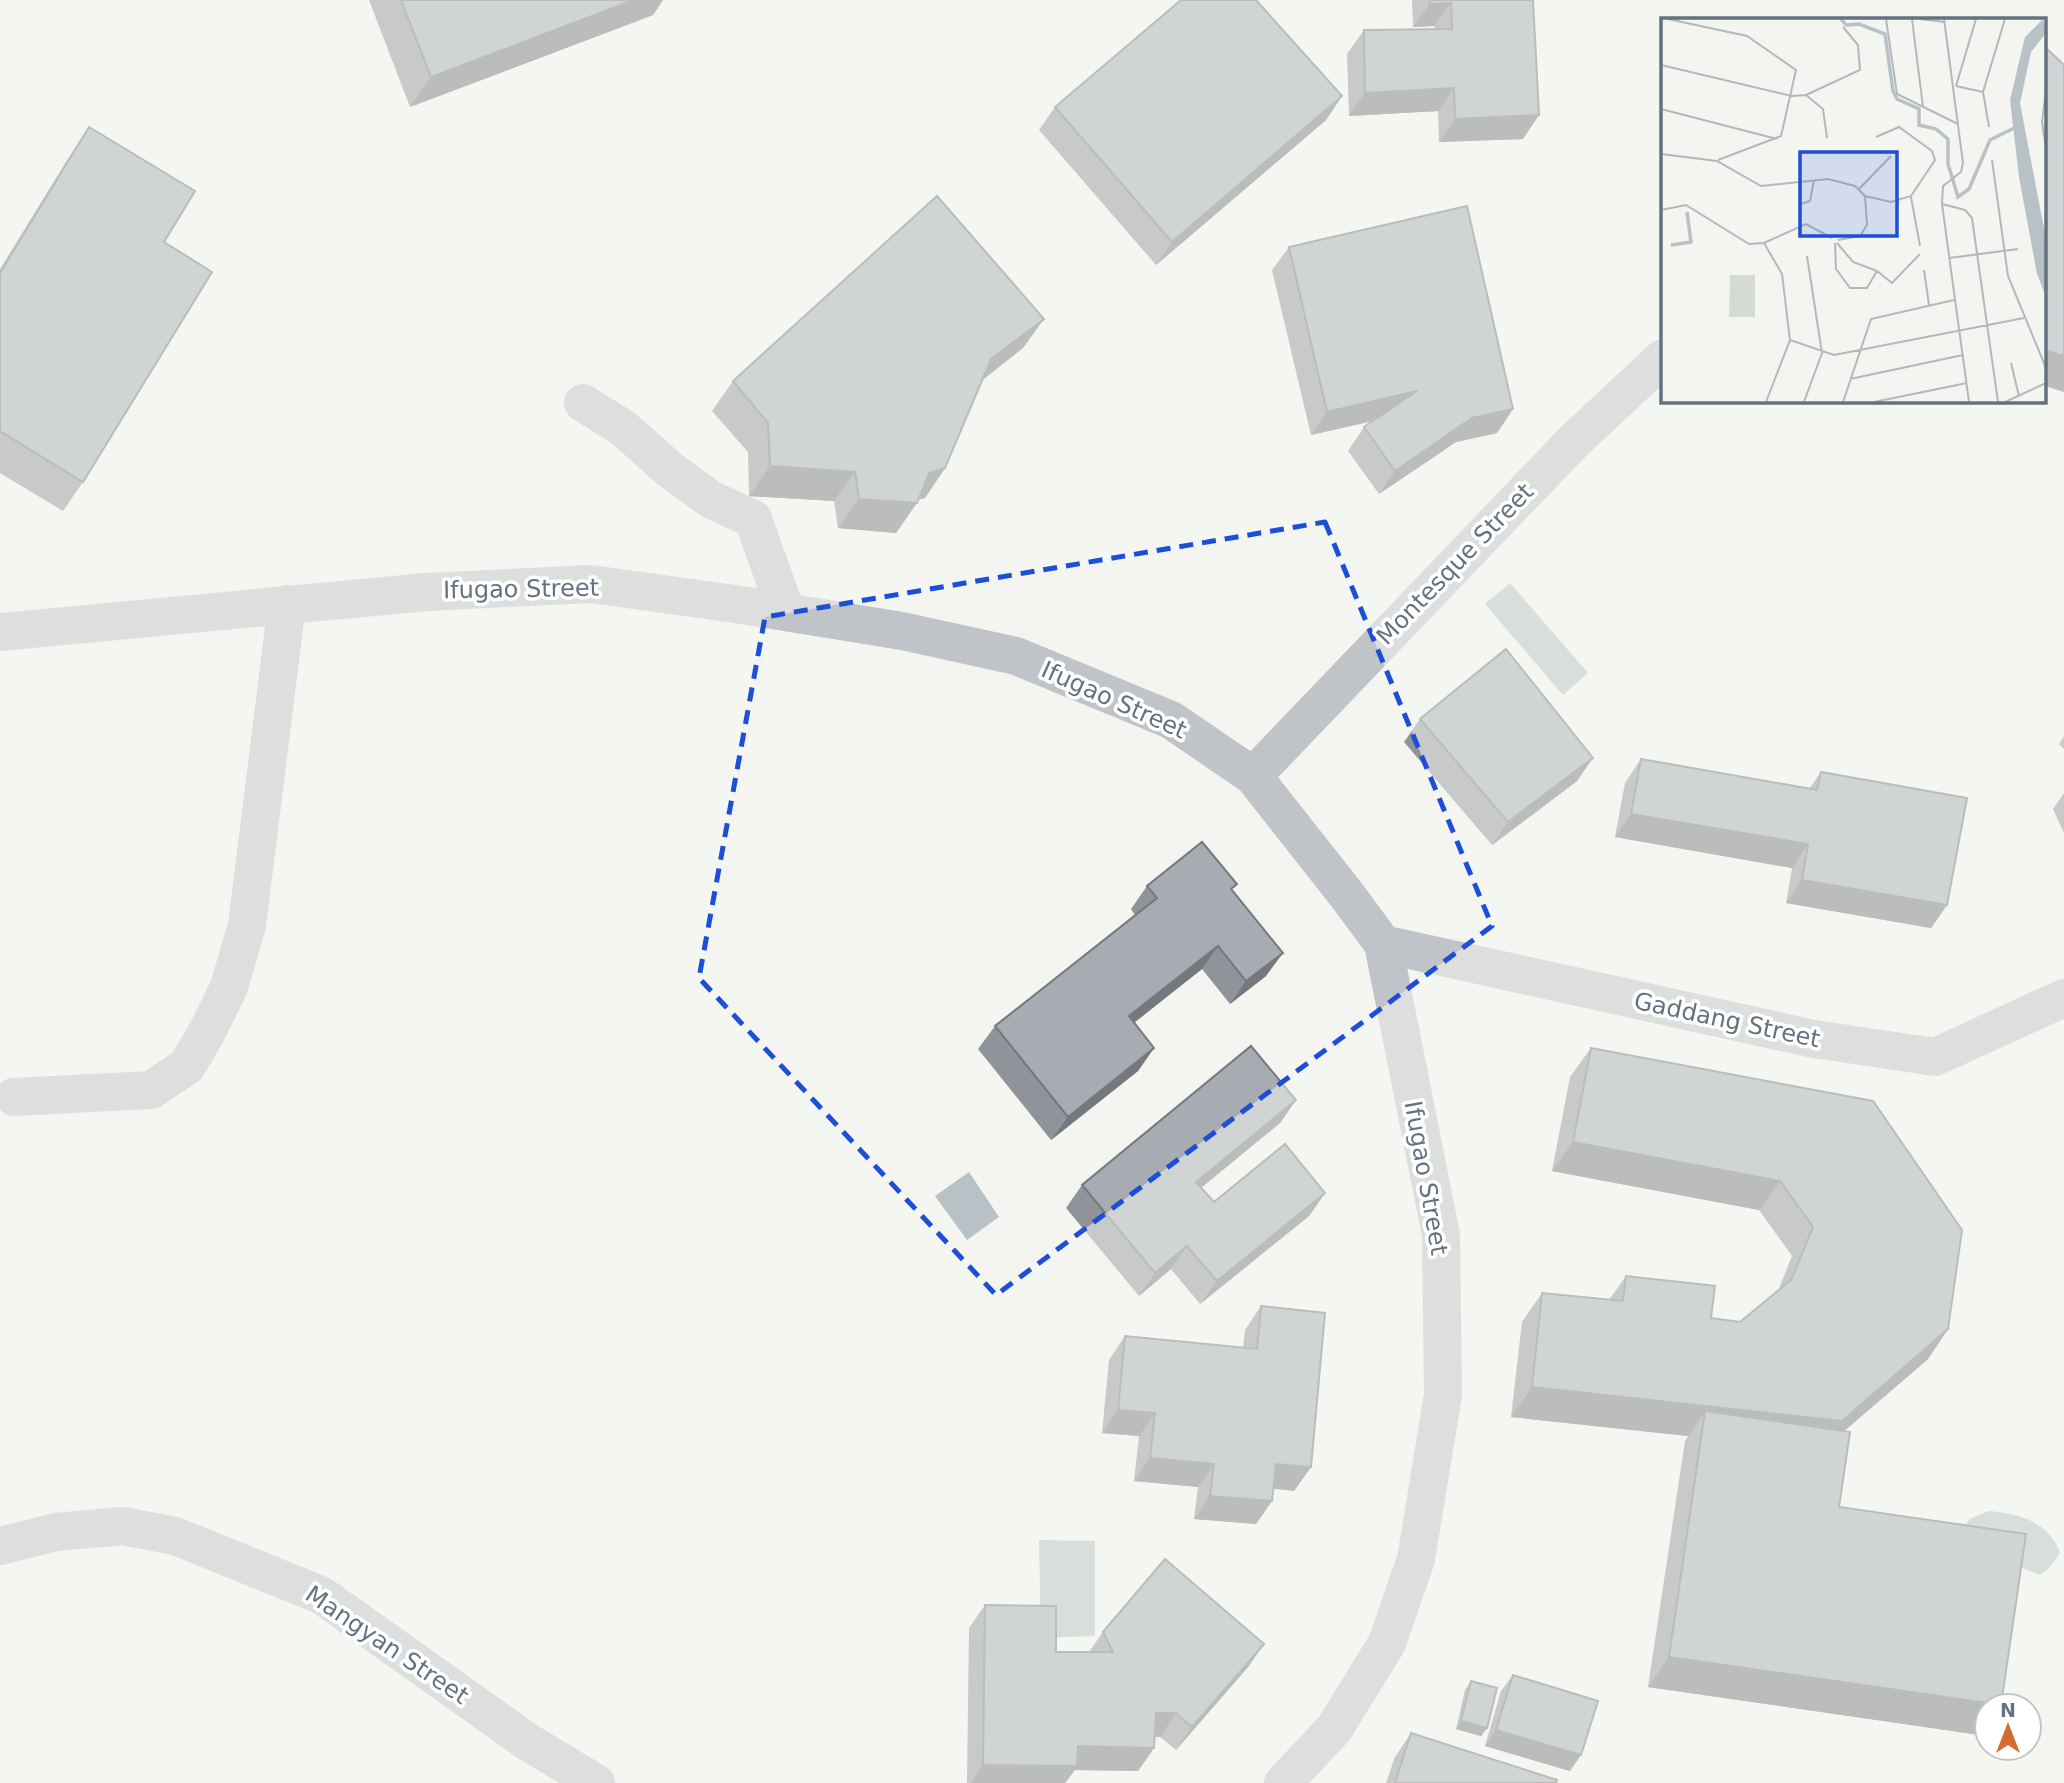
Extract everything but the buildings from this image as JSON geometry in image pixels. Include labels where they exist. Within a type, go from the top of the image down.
[{"type":"street","name":"Montesque Street","points":[[1253,776],[1573,442],[1661,360]]},
{"type":"street","points":[[583,403],[623,428],[667,468],[710,499],[753,519],[786,612]]},
{"type":"street","name":"Ifugao Street","points":[[0,632],[427,592],[591,584],[902,631],[1016,656],[1171,720],[1253,776],[1382,944],[1441,1235],[1443,1395],[1416,1559],[1387,1643],[1334,1730],[1283,1783]]},
{"type":"street","points":[[14,1097],[151,1090],[187,1066],[207,1032],[229,987],[247,925],[287,604]]},
{"type":"street","name":"Gaddang Street","points":[[1382,944],[1814,1039],[1935,1056],[2064,998]]},
{"type":"street","name":"Mangyan Street","points":[[0,1546],[55,1532],[123,1526],[175,1536],[321,1595],[527,1742],[596,1783]]},
{"type":"highlighted area","points":[[1325,522],[1492,926],[996,1295],[699,978],[765,617]]},
{"type":"shaded area","points":[[1510,583],[1588,673],[1563,695],[1485,604]]},
{"type":"shaded area","points":[[969,1172],[999,1217],[967,1240],[935,1196]]},
{"type":"shaded area","points":[[1988,1511],[2032,1521],[2049,1534],[2060,1553],[2049,1568],[2040,1575],[2012,1564],[1961,1530],[1970,1519]]},
{"type":"shaded area","points":[[1039,1540],[1095,1541],[1095,1636],[1041,1638]]}]
